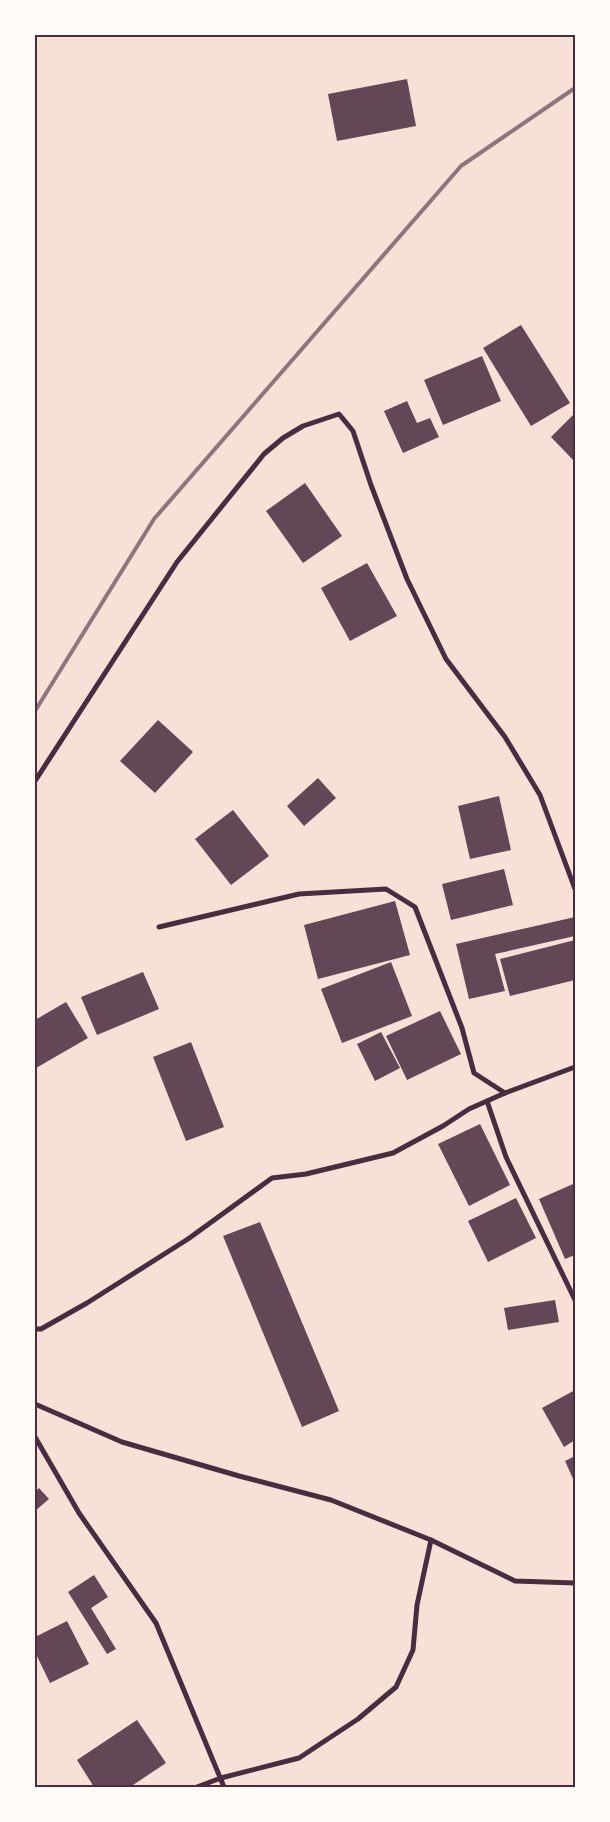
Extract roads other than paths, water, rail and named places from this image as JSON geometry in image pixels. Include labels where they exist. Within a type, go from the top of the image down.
[{"type":"street","points":[[35,781],[177,562],[264,454],[283,438],[303,426],[340,414],[353,431],[371,485],[407,579],[446,659],[504,737],[540,795],[575,889]]},
{"type":"street","points":[[159,927],[299,894],[386,889],[414,907],[462,1028],[474,1073],[505,1093]]},
{"type":"street","points":[[35,1329],[41,1329],[87,1303],[188,1240],[272,1178],[306,1174],[392,1153],[443,1126],[469,1109],[505,1093],[575,1067]]},
{"type":"street","points":[[488,1101],[506,1157],[575,1300]]},
{"type":"street","points":[[35,1404],[122,1442],[331,1500],[431,1540],[515,1580],[575,1583]]},
{"type":"street","points":[[35,1438],[79,1513],[156,1624],[224,1787]]},
{"type":"street","points":[[197,1787],[221,1778],[299,1758],[358,1719],[396,1688],[413,1650],[417,1605],[431,1540]]},
{"type":"railway","points":[[35,711],[154,519],[461,166],[575,88]]}]
